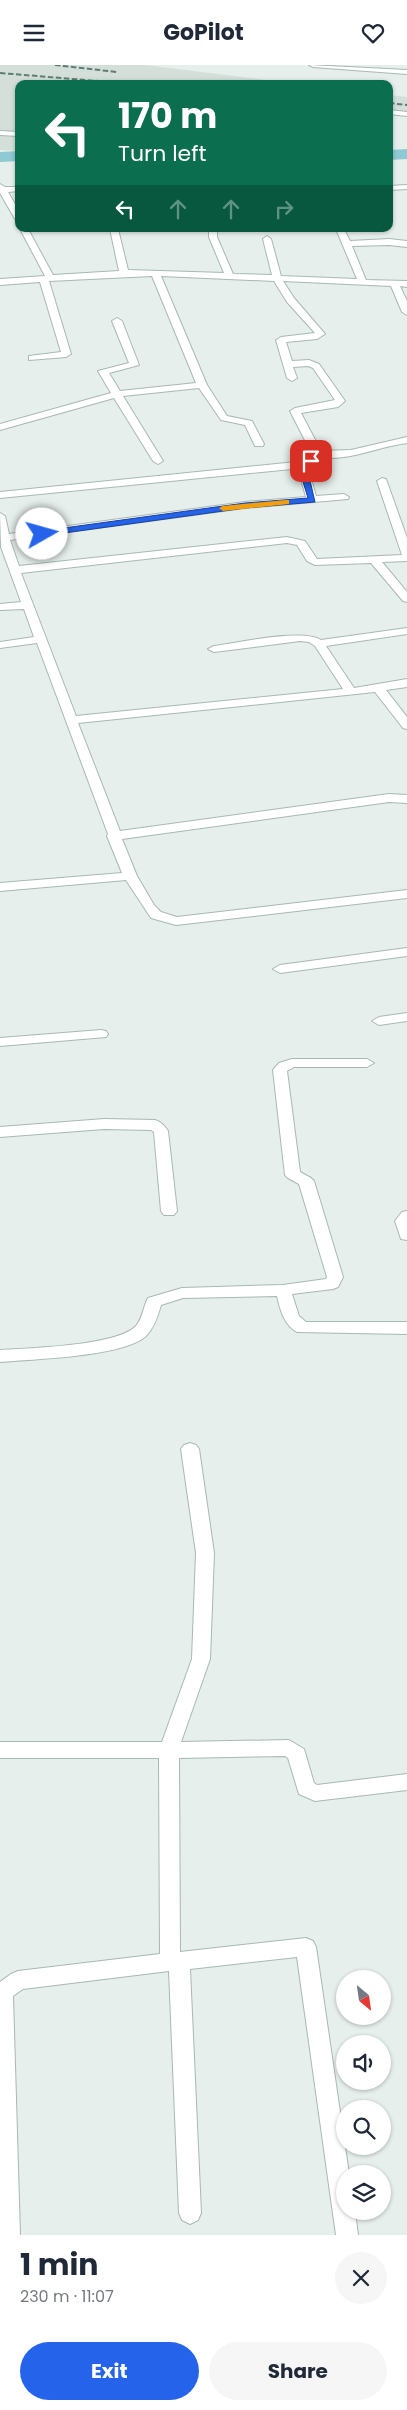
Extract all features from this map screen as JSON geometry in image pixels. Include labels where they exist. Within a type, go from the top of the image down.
[{"type":"street","points":[[313,65],[407,72]]},
{"type":"street","points":[[393,112],[407,114]]},
{"type":"street","points":[[0,126],[15,128]]},
{"type":"street","points":[[0,133],[15,134]]},
{"type":"street","points":[[393,188],[407,187]]},
{"type":"street","points":[[1,188],[15,189]]},
{"type":"street","points":[[1,188],[15,212]]},
{"type":"street","points":[[25,232],[47,279],[66,354],[32,358]]},
{"type":"street","points":[[115,232],[124,273]]},
{"type":"street","points":[[213,232],[213,237],[229,275]]},
{"type":"street","points":[[341,232],[363,282]]},
{"type":"street","points":[[267,239],[277,277],[294,304],[320,333],[317,336],[282,339],[292,378]]},
{"type":"street","points":[[346,244],[389,242],[407,244]]},
{"type":"street","points":[[0,282],[124,273],[155,273],[407,284]]},
{"type":"street","points":[[155,273],[202,385],[224,418],[249,423],[258,444]]},
{"type":"street","points":[[395,284],[407,312]]},
{"type":"street","points":[[117,321],[134,365],[104,370],[158,461]]},
{"type":"street","points":[[288,364],[309,363],[316,366],[340,401],[334,405],[295,411],[317,454]]},
{"type":"street","points":[[0,427],[117,394],[202,385]]},
{"type":"street","points":[[312,500],[304,472],[317,454],[359,452],[391,442],[407,440]]},
{"type":"street","points":[[0,495],[309,464]]},
{"type":"street","points":[[15,570],[287,540],[301,543],[315,562],[407,556],[382,481]]},
{"type":"street","points":[[2,533],[245,505],[344,497]]},
{"type":"street","points":[[0,516],[2,533],[15,570],[113,836],[130,876],[156,915],[176,921],[407,894]]},
{"type":"street","points":[[374,559],[407,599]]},
{"type":"street","points":[[0,607],[28,605]]},
{"type":"street","points":[[319,644],[407,631]]},
{"type":"street","points":[[214,649],[307,637],[319,644],[351,692]]},
{"type":"street","points":[[0,645],[42,639]]},
{"type":"street","points":[[72,721],[351,692],[407,683]]},
{"type":"street","points":[[378,688],[407,725]]},
{"type":"street","points":[[113,836],[390,798],[407,799]]},
{"type":"street","points":[[0,887],[130,876]]},
{"type":"street","points":[[280,969],[407,952]]},
{"type":"street","points":[[379,1021],[407,1017]]},
{"type":"street","points":[[0,1042],[101,1033]]},
{"type":"street","points":[[0,1356],[107,1345],[136,1336],[149,1321],[154,1302],[182,1293],[283,1290],[332,1283],[335,1277],[306,1181],[293,1175],[284,1089],[280,1070],[292,1063],[368,1063]]},
{"type":"street","points":[[0,1133],[104,1124],[155,1125],[161,1131],[168,1211]]},
{"type":"street","points":[[407,1216],[403,1221],[407,1235]]},
{"type":"street","points":[[283,1290],[293,1320],[297,1325],[303,1327],[407,1328]]},
{"type":"street","points":[[190,1449],[205,1553],[201,1659],[169,1750],[174,1961],[190,2213]]},
{"type":"street","points":[[0,1749],[169,1750],[289,1748],[297,1754],[306,1788],[315,1793],[407,1782]]},
{"type":"street","points":[[9,2235],[2,2059],[2,1996],[12,1984],[18,1980],[306,1947],[346,2235]]},
{"type":"shaded area","points":[[0,65],[145,65],[266,80],[15,80],[15,151],[0,150]]},
{"type":"shaded area","points":[[393,95],[407,97],[407,111],[393,110]]},
{"type":"waterway","points":[[393,155],[407,154]]},
{"type":"waterway","points":[[0,157],[15,156]]},
{"type":"railway","points":[[55,65],[117,72]]},
{"type":"railway","points":[[0,73],[85,80]]},
{"type":"railway","points":[[393,103],[407,105]]},
{"type":"slow traffic","points":[[223,508],[286,502]]},
{"type":"route","points":[[42,534],[245,505],[312,500],[304,472],[311,461]]}]
